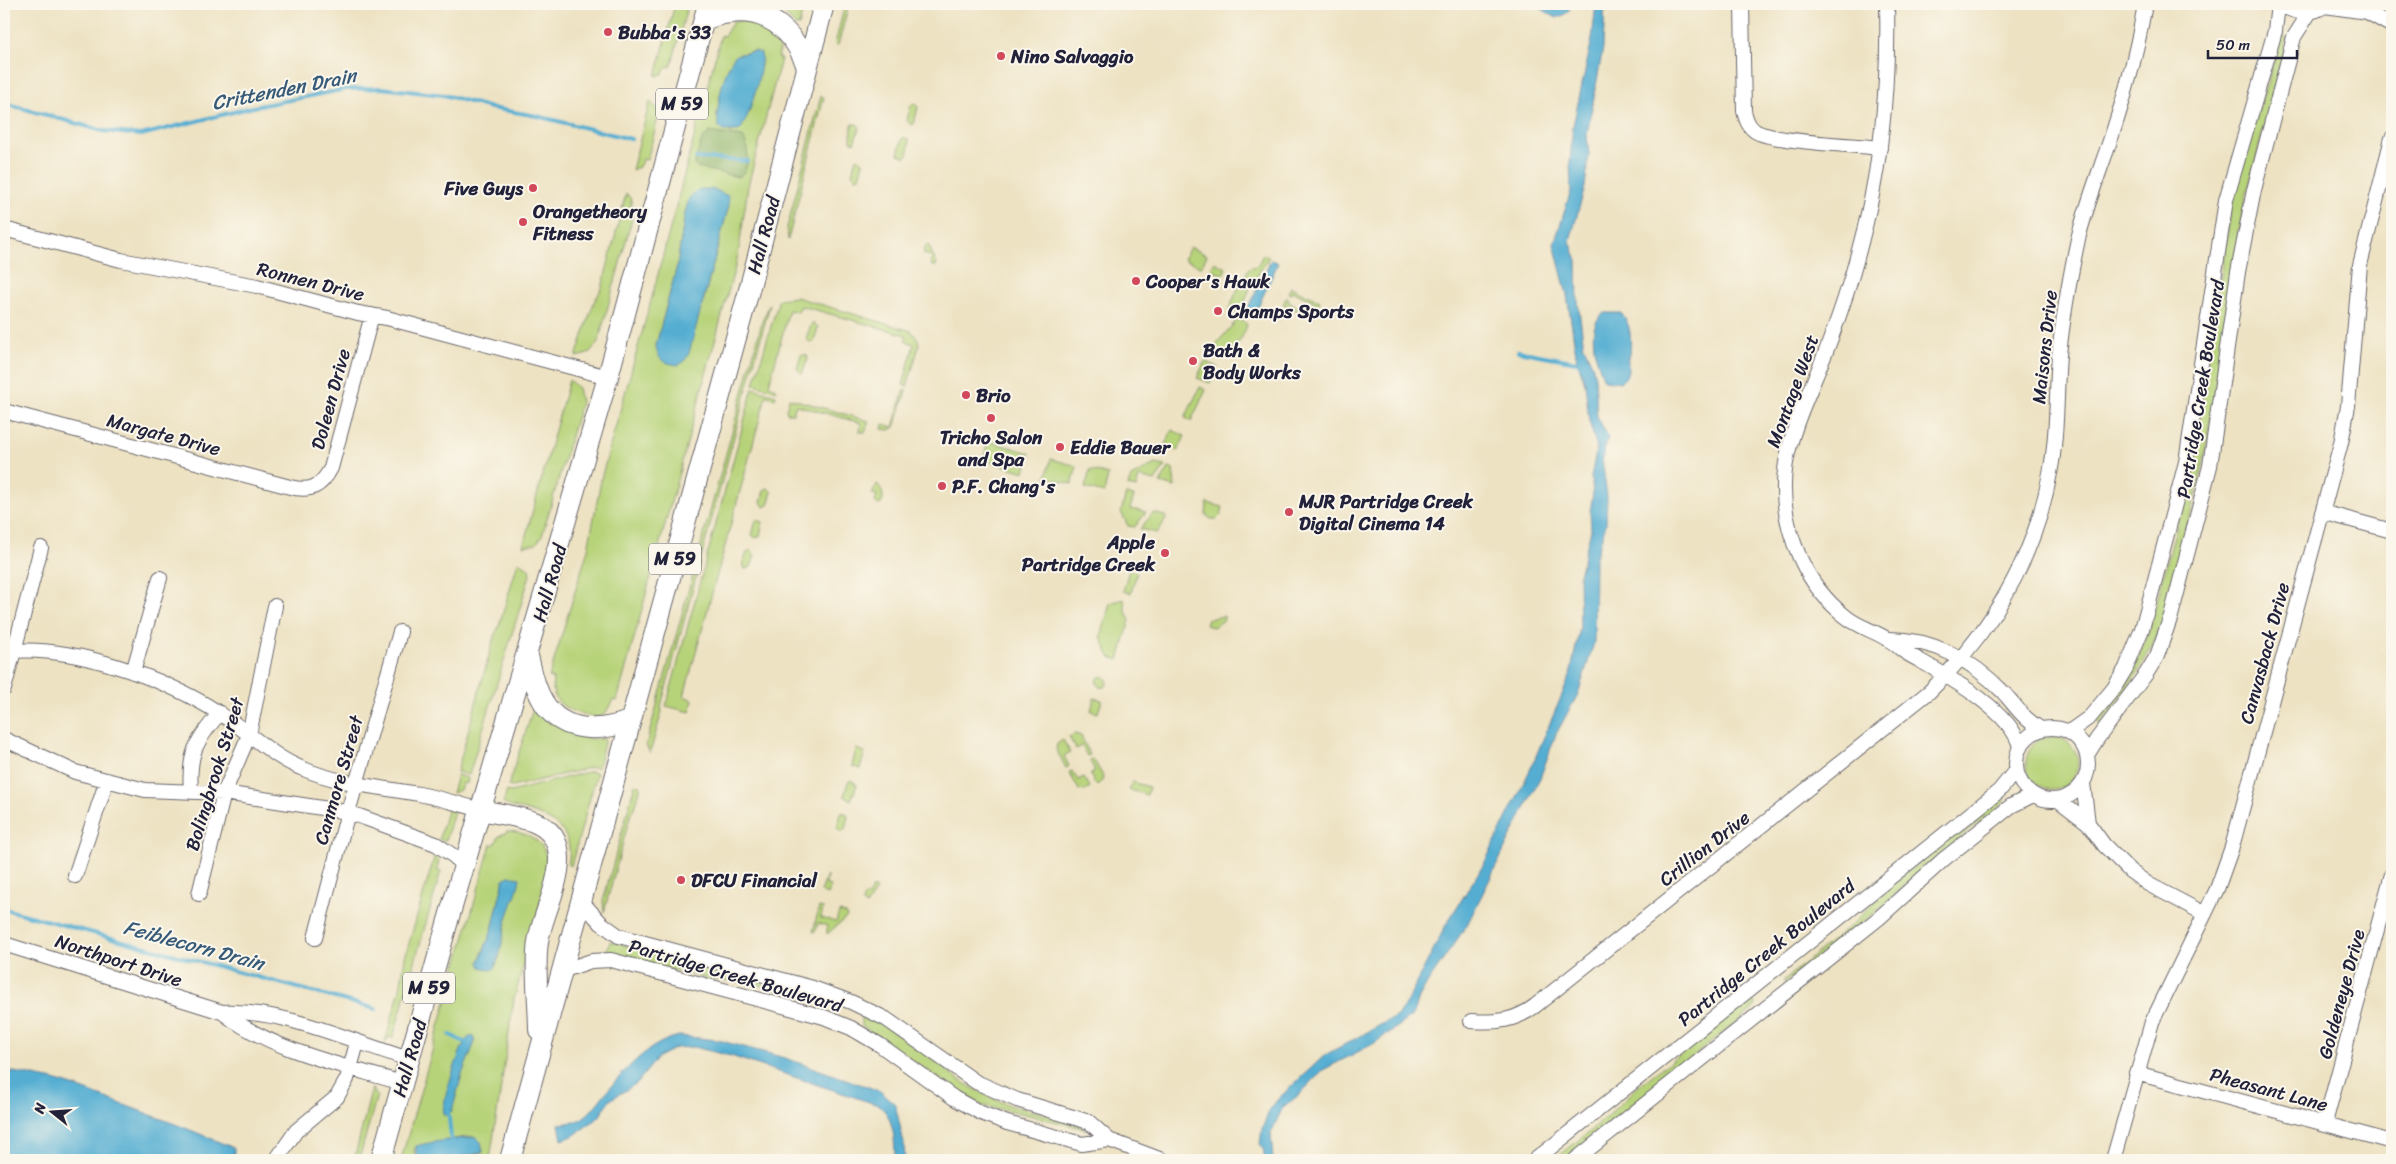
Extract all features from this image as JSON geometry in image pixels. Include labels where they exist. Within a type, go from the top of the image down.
[{"type":"highway","name":"Hall Road","points":[[510,1160],[632,720],[824,4]]},
{"type":"highway","points":[[706,12],[716,12],[736,6],[757,9],[770,14],[786,27],[796,40],[808,67]]},
{"type":"highway","name":"Hall Road","points":[[381,1160],[464,868],[608,377],[706,12]]},
{"type":"highway","points":[[528,654],[536,686],[545,705],[563,721],[591,729],[618,726],[632,720]]},
{"type":"highway","points":[[482,810],[534,822],[552,835],[559,850],[558,872],[538,942],[539,1052]]},
{"type":"street","points":[[1742,4],[1744,111],[1747,122],[1753,130],[1772,137],[1880,148]]},
{"type":"street","name":"Montage West","points":[[1887,4],[1887,59],[1880,148],[1860,249],[1831,339],[1790,443],[1783,490],[1787,522],[1806,570],[1816,585],[1845,616],[1857,625],[1887,639],[1904,652],[1946,674],[2003,719],[2013,729],[2020,747]]},
{"type":"street","name":"Maisons Drive","points":[[1946,674],[1961,660],[1987,626],[2010,590],[2031,545],[2043,509],[2052,466],[2059,355],[2072,273],[2086,213],[2135,60],[2145,4]]},
{"type":"street","points":[[2280,4],[2292,11],[2310,12],[2326,5],[2363,8],[2392,26]]},
{"type":"street","name":"Partridge Creek Boulevard","points":[[2069,732],[2090,717],[2114,688],[2135,649],[2145,621],[2186,462],[2226,200],[2275,31],[2280,4]]},
{"type":"street","name":"Partridge Creek Boulevard","points":[[2087,755],[2097,738],[2146,674],[2157,656],[2169,623],[2210,466],[2238,272],[2252,197],[2294,37],[2310,12]]},
{"type":"street","name":"Canvasback Drive","points":[[2113,1160],[2136,1073],[2160,1002],[2205,914],[2232,847],[2322,512],[2346,414],[2360,266],[2387,178],[2392,138]]},
{"type":"street","name":"Ronnen Drive","points":[[4,229],[121,260],[257,286],[608,377]]},
{"type":"street","name":"Doleen Drive","points":[[315,489],[324,480],[331,468],[372,315]]},
{"type":"street","name":"Margate Drive","points":[[4,411],[290,488],[315,489]]},
{"type":"street","points":[[2322,512],[2392,531]]},
{"type":"street","points":[[4,689],[8,652],[41,548]]},
{"type":"street","points":[[133,672],[160,578]]},
{"type":"street","name":"Bolingbrook Street","points":[[199,894],[224,793],[249,735],[275,606]]},
{"type":"street","name":"Canmore Street","points":[[315,938],[348,812],[400,632]]},
{"type":"street","name":"Montage West","points":[[1887,639],[1909,638],[1929,643],[1961,660],[1988,679],[2026,719],[2041,729]]},
{"type":"street","points":[[8,652],[68,655],[133,672],[188,695],[220,713],[299,768],[356,784],[421,795],[482,810]]},
{"type":"street","name":"Crillion Drive","points":[[1471,1021],[1499,1022],[1514,1019],[1535,1006],[1929,692],[1946,674]]},
{"type":"street","points":[[191,791],[189,773],[195,746],[220,713]]},
{"type":"street","points":[[2055,728],[2069,732],[2080,742],[2087,755],[2087,774],[2083,783],[2072,794],[2058,800],[2045,800],[2033,795],[2022,785],[2016,770],[2016,758],[2020,747],[2032,733],[2041,729],[2055,728]]},
{"type":"street","points":[[4,739],[75,772],[145,790],[224,793],[348,812],[436,844],[455,856],[464,868]]},
{"type":"street","name":"Partridge Creek Boulevard","points":[[1535,1160],[1999,791],[2016,770]]},
{"type":"street","points":[[76,876],[107,780]]},
{"type":"street","points":[[2083,783],[2088,823]]},
{"type":"street","points":[[1575,1160],[1879,918],[1944,859],[2011,806],[2033,795]]},
{"type":"street","points":[[2058,800],[2088,823],[2104,845],[2130,871],[2148,884],[2205,914]]},
{"type":"street","name":"Goldeneye Drive","points":[[2325,1124],[2392,874]]},
{"type":"street","name":"Partridge Creek Boulevard","points":[[581,901],[601,923],[619,936],[813,988],[865,1007],[899,1028],[976,1082],[1017,1100],[1089,1122],[1109,1140],[1162,1160]]},
{"type":"street","name":"Northport Drive","points":[[4,944],[222,1012],[245,1011],[270,1016],[409,1059]]},
{"type":"street","name":"Partridge Creek Boulevard","points":[[562,970],[591,961],[611,960],[824,1017],[851,1028],[880,1044],[954,1098],[981,1113],[1082,1144],[1109,1140]]},
{"type":"street","name":"Northport Drive","points":[[222,1012],[240,1026],[270,1040],[350,1068],[402,1083]]},
{"type":"street","points":[[276,1160],[296,1131],[337,1097],[350,1068],[357,1043]]},
{"type":"street","name":"Pheasant Lane","points":[[2136,1073],[2392,1142]]},
{"type":"green space","points":[[675,4],[688,4],[671,67],[668,66],[662,74],[656,76]]},
{"type":"green space","points":[[770,4],[804,4],[799,26],[795,26],[783,11]]},
{"type":"green space","points":[[845,4],[849,4],[838,45],[835,44]]},
{"type":"green space","points":[[743,20],[758,25],[770,32],[778,42],[778,59],[781,59],[748,186],[738,256],[617,701],[613,700],[605,714],[599,717],[591,717],[575,712],[559,702],[554,693],[553,679],[549,677],[588,549],[602,475],[652,297],[721,35],[724,36],[733,22]],"holes":[[[755,51],[761,65],[749,112],[734,131],[729,132],[716,116],[729,65],[736,55]],[[701,189],[716,190],[729,205],[701,310],[656,345],[677,266],[685,213]]]},
{"type":"green space","points":[[2282,36],[2287,37],[2242,213],[2203,466],[2163,621],[2143,663],[2100,724],[2096,720],[2125,684],[2138,659],[2150,628],[2191,470],[2232,204],[2249,140]]},
{"type":"green space","points":[[821,96],[824,97],[788,240],[787,228]]},
{"type":"green space","points":[[650,101],[660,111],[647,160],[643,159],[639,167],[632,170]]},
{"type":"green space","points":[[914,103],[918,107],[914,124],[911,125],[907,120],[911,105]]},
{"type":"green space","points":[[852,124],[857,124],[860,127],[854,143],[851,141]]},
{"type":"green space","points":[[709,132],[743,137],[747,147],[748,159],[745,170],[738,177],[698,168],[694,165],[702,139]]},
{"type":"green space","points":[[904,137],[909,140],[908,155],[905,157],[898,154]]},
{"type":"green space","points":[[857,158],[863,162],[859,177],[856,178],[852,174]]},
{"type":"green space","points":[[626,193],[631,199],[631,207],[635,208],[598,343],[588,354],[576,357],[594,302],[602,288]]},
{"type":"green space","points":[[926,245],[929,246],[937,265],[935,267],[931,265],[932,256],[923,254]]},
{"type":"green space","points":[[1190,247],[1207,255],[1201,267],[1184,259]]},
{"type":"green space","points":[[1263,254],[1269,257],[1254,281],[1245,276],[1249,268],[1258,265]]},
{"type":"green space","points":[[1214,262],[1226,268],[1223,275],[1211,270]]},
{"type":"green space","points":[[1240,284],[1250,288],[1240,315],[1229,309]]},
{"type":"green space","points":[[1291,287],[1320,301],[1317,307],[1314,306],[1315,302],[1292,291],[1291,294],[1288,293]]},
{"type":"green space","points":[[796,297],[911,331],[918,339],[919,346],[907,387],[903,385],[914,344],[906,341],[906,335],[801,306],[798,312],[789,310],[769,385],[776,388],[777,391],[754,384],[779,299]]},
{"type":"green space","points":[[1286,298],[1289,299],[1288,302],[1310,313],[1312,310],[1315,312],[1313,318],[1283,304]]},
{"type":"green space","points":[[770,304],[661,706],[662,711],[650,753],[646,745],[763,319]]},
{"type":"green space","points":[[1237,320],[1244,321],[1247,325],[1243,335],[1233,349],[1224,355],[1219,355],[1215,349],[1217,343]]},
{"type":"green space","points":[[812,323],[818,327],[814,341],[810,343],[806,338]]},
{"type":"green space","points":[[801,355],[807,355],[808,359],[802,374],[797,369]]},
{"type":"green space","points":[[1205,361],[1217,367],[1210,383],[1197,378]]},
{"type":"green space","points":[[569,380],[578,388],[581,402],[542,536],[536,544],[523,546]]},
{"type":"green space","points":[[1200,387],[1206,390],[1191,421],[1185,418]]},
{"type":"green space","points":[[753,388],[776,395],[775,398],[766,396],[684,696],[693,700],[690,712],[666,706]]},
{"type":"green space","points":[[904,390],[906,391],[895,427],[890,430],[882,429],[883,424],[893,427]]},
{"type":"green space","points":[[789,398],[869,421],[865,432],[860,432],[861,423],[796,405],[793,413],[787,413]]},
{"type":"green space","points":[[1172,430],[1185,436],[1178,451],[1165,445]]},
{"type":"green space","points":[[988,441],[1030,453],[1025,472],[983,460]]},
{"type":"green space","points":[[1051,459],[1077,466],[1072,484],[1046,477]]},
{"type":"green space","points":[[1155,464],[1165,466],[1155,481],[1139,477],[1136,488],[1128,486],[1131,477]]},
{"type":"green space","points":[[1169,468],[1173,469],[1175,487],[1160,483]]},
{"type":"green space","points":[[1090,470],[1108,475],[1104,493],[1085,488]]},
{"type":"green space","points":[[877,484],[883,496],[881,504],[878,505],[875,502],[877,495],[872,494]]},
{"type":"green space","points":[[768,488],[772,492],[768,505],[764,507],[761,502],[764,490]]},
{"type":"green space","points":[[1126,494],[1134,496],[1130,509],[1146,512],[1135,527],[1128,526],[1121,512]]},
{"type":"green space","points":[[1207,503],[1223,507],[1221,515],[1217,519],[1211,519],[1206,515]]},
{"type":"green space","points":[[1153,513],[1165,516],[1166,519],[1157,533],[1140,529]]},
{"type":"green space","points":[[756,520],[763,522],[760,536],[756,538],[752,535]]},
{"type":"green space","points":[[750,550],[755,555],[751,567],[745,569],[743,564],[747,552]]},
{"type":"green space","points":[[518,562],[529,568],[530,575],[469,775],[457,772],[494,637]]},
{"type":"green space","points":[[1129,570],[1137,572],[1131,593],[1123,591]]},
{"type":"green space","points":[[1124,599],[1125,609],[1130,620],[1119,660],[1110,657],[1101,637],[1110,603]]},
{"type":"green space","points":[[1224,616],[1224,620],[1213,627],[1206,625],[1208,619]]},
{"type":"green space","points":[[1102,676],[1108,682],[1102,688],[1096,682]]},
{"type":"green space","points":[[1094,698],[1102,700],[1098,713],[1091,711]]},
{"type":"green space","points":[[534,706],[586,738],[605,739],[598,768],[593,767],[512,787],[508,786]]},
{"type":"green space","points":[[1075,734],[1081,736],[1090,755],[1087,756],[1082,746],[1076,749],[1069,737]]},
{"type":"green space","points":[[2047,737],[2057,737],[2071,744],[2078,758],[2078,768],[2071,782],[2057,789],[2047,789],[2037,785],[2030,778],[2026,768],[2026,758],[2030,748],[2037,741]]},
{"type":"green space","points":[[1063,740],[1070,752],[1064,756],[1069,766],[1066,768],[1056,749],[1057,744]]},
{"type":"green space","points":[[856,749],[865,752],[860,769],[852,766]]},
{"type":"green space","points":[[1093,759],[1103,776],[1102,782],[1096,785],[1090,775],[1095,771],[1090,761]]},
{"type":"green space","points":[[591,771],[597,773],[571,866],[568,865],[568,843],[560,828],[545,818],[503,803],[507,791],[511,792]]},
{"type":"green space","points":[[1072,771],[1078,780],[1084,777],[1090,787],[1085,791],[1079,790],[1069,772]]},
{"type":"green space","points":[[457,775],[468,778],[467,784],[463,783],[460,790],[452,793]]},
{"type":"green space","points":[[851,780],[857,785],[851,800],[844,796],[848,782]]},
{"type":"green space","points":[[1132,782],[1149,787],[1147,795],[1129,790]]},
{"type":"green space","points":[[635,784],[641,786],[636,805],[631,813],[604,912],[603,901]]},
{"type":"green space","points":[[2001,797],[2005,802],[1948,847],[1873,914],[1784,983],[1784,980],[1852,925],[1890,886]]},
{"type":"green space","points":[[448,807],[454,811],[446,840],[444,841],[439,839]]},
{"type":"green space","points":[[841,813],[846,813],[848,816],[845,829],[841,832],[837,828]]},
{"type":"green space","points":[[508,831],[516,832],[531,837],[538,842],[546,854],[546,870],[549,872],[514,999],[490,1160],[449,1160],[483,1152],[481,1142],[476,1137],[463,1137],[419,1147],[414,1149],[416,1160],[401,1160],[491,844],[494,845],[499,836]],"holes":[[[509,876],[519,878],[507,917],[499,959],[481,956],[492,930],[504,879]],[[475,1042],[462,1074],[452,1111],[443,1109],[464,1043]]]},
{"type":"green space","points":[[435,855],[439,861],[437,870],[441,871],[393,1038],[389,1037],[385,1042],[400,989],[405,957]]},
{"type":"green space","points":[[827,875],[826,885],[831,886],[827,895],[821,892]]},
{"type":"green space","points":[[872,888],[876,890],[867,905],[864,905],[862,903],[864,896],[868,897]]},
{"type":"green space","points":[[819,907],[823,908],[821,918],[836,922],[839,912],[846,914],[847,917],[827,934],[827,926],[818,923],[816,931],[813,932]]},
{"type":"green space","points":[[610,941],[811,995],[813,998],[810,999],[751,983],[711,980],[606,952]]},
{"type":"green space","points":[[1750,999],[1755,1003],[1753,1009],[1563,1160],[1554,1160],[1601,1122],[1640,1085]]},
{"type":"green space","points":[[861,1017],[870,1018],[882,1024],[964,1083],[987,1096],[1012,1106],[1075,1123],[1088,1130],[1013,1111],[983,1106],[958,1092],[861,1025]]},
{"type":"green space","points":[[372,1088],[377,1095],[359,1160],[354,1160]]},
{"type":"water","points":[[1534,4],[1571,4],[1566,13],[1556,18]]},
{"type":"water","points":[[1596,4],[1605,4],[1603,48],[1587,135],[1589,154],[1585,187],[1570,241],[1577,261],[1578,302],[1584,347],[1592,364],[1595,377],[1597,416],[1608,437],[1602,458],[1607,497],[1606,524],[1595,559],[1594,643],[1578,694],[1556,734],[1540,778],[1467,925],[1428,982],[1410,1018],[1373,1044],[1323,1070],[1299,1095],[1283,1107],[1271,1133],[1273,1160],[1264,1160],[1264,1152],[1260,1143],[1262,1129],[1270,1109],[1279,1098],[1325,1055],[1397,1016],[1404,1007],[1447,923],[1484,864],[1530,770],[1570,676],[1580,627],[1579,575],[1591,530],[1590,512],[1593,493],[1591,477],[1597,448],[1589,421],[1585,383],[1577,361],[1567,295],[1554,244],[1571,191],[1570,162],[1573,126],[1592,39]]},
{"type":"water","points":[[755,51],[761,53],[760,69],[747,117],[739,131],[724,131],[719,127],[718,111],[724,79],[736,55]]},
{"type":"water","points":[[701,189],[716,190],[728,196],[729,205],[689,353],[684,362],[678,365],[662,360],[656,345],[677,266],[689,198]]},
{"type":"water","points":[[1271,260],[1278,263],[1253,318],[1245,314]]},
{"type":"water","points":[[1604,313],[1621,313],[1629,328],[1631,344],[1630,355],[1628,356],[1628,370],[1621,382],[1604,380],[1598,364],[1593,336],[1598,319]]},
{"type":"water","points":[[509,876],[520,878],[507,919],[499,957],[494,969],[491,970],[481,967],[479,963],[492,930],[504,879]]},
{"type":"water","points":[[473,1036],[475,1042],[462,1074],[452,1111],[444,1116],[443,1110],[447,1091],[461,1049],[468,1038]]},
{"type":"water","points":[[679,1036],[718,1040],[785,1058],[880,1091],[895,1104],[904,1143],[905,1160],[895,1160],[894,1137],[890,1122],[883,1109],[878,1105],[731,1056],[693,1047],[676,1048],[658,1057],[637,1083],[610,1100],[599,1117],[573,1136],[562,1140],[559,1124],[575,1122],[584,1117],[636,1060],[656,1045]]},
{"type":"water","points":[[4,1070],[54,1080],[183,1127],[234,1148],[234,1160],[4,1160]]},
{"type":"water","points":[[476,1137],[481,1142],[483,1152],[449,1160],[416,1160],[416,1146],[438,1141]]},
{"type":"waterway","name":"Crittenden Drain","points":[[4,103],[103,131],[141,135],[253,107],[347,89],[381,88],[444,95],[491,108],[537,116],[631,139]]},
{"type":"waterway","name":"Crittenden Drain","points":[[696,158],[748,161]]},
{"type":"waterway","name":"Crittenden Drain","points":[[1518,351],[1582,363]]},
{"type":"waterway","name":"Feiblecorn Drain","points":[[4,909],[376,1009]]},
{"type":"waterway","name":"Feiblecorn Drain","points":[[450,1035],[468,1044]]},
{"type":"waterway","name":"Feiblecorn Drain","points":[[448,1110],[452,1145]]},
{"type":"place","name":"Bubba's 33","points":[[608,32]]},
{"type":"place","name":"Nino Salvaggio","points":[[1001,56]]},
{"type":"place","name":"Five Guys","points":[[533,188]]},
{"type":"place","name":"Orangetheory Fitness","points":[[523,222]]},
{"type":"place","name":"Cooper's Hawk","points":[[1136,281]]},
{"type":"place","name":"Champs Sports","points":[[1218,311]]},
{"type":"place","name":"Bath & Body Works","points":[[1193,361]]},
{"type":"place","name":"Brio","points":[[966,395]]},
{"type":"place","name":"Tricho Salon and Spa","points":[[991,418]]},
{"type":"place","name":"Eddie Bauer","points":[[1060,447]]},
{"type":"place","name":"P.F. Chang's","points":[[942,486]]},
{"type":"place","name":"MJR Partridge Creek Digital Cinema 14","points":[[1289,512]]},
{"type":"place","name":"Apple Partridge Creek","points":[[1165,553]]},
{"type":"place","name":"DFCU Financial","points":[[681,880]]}]
